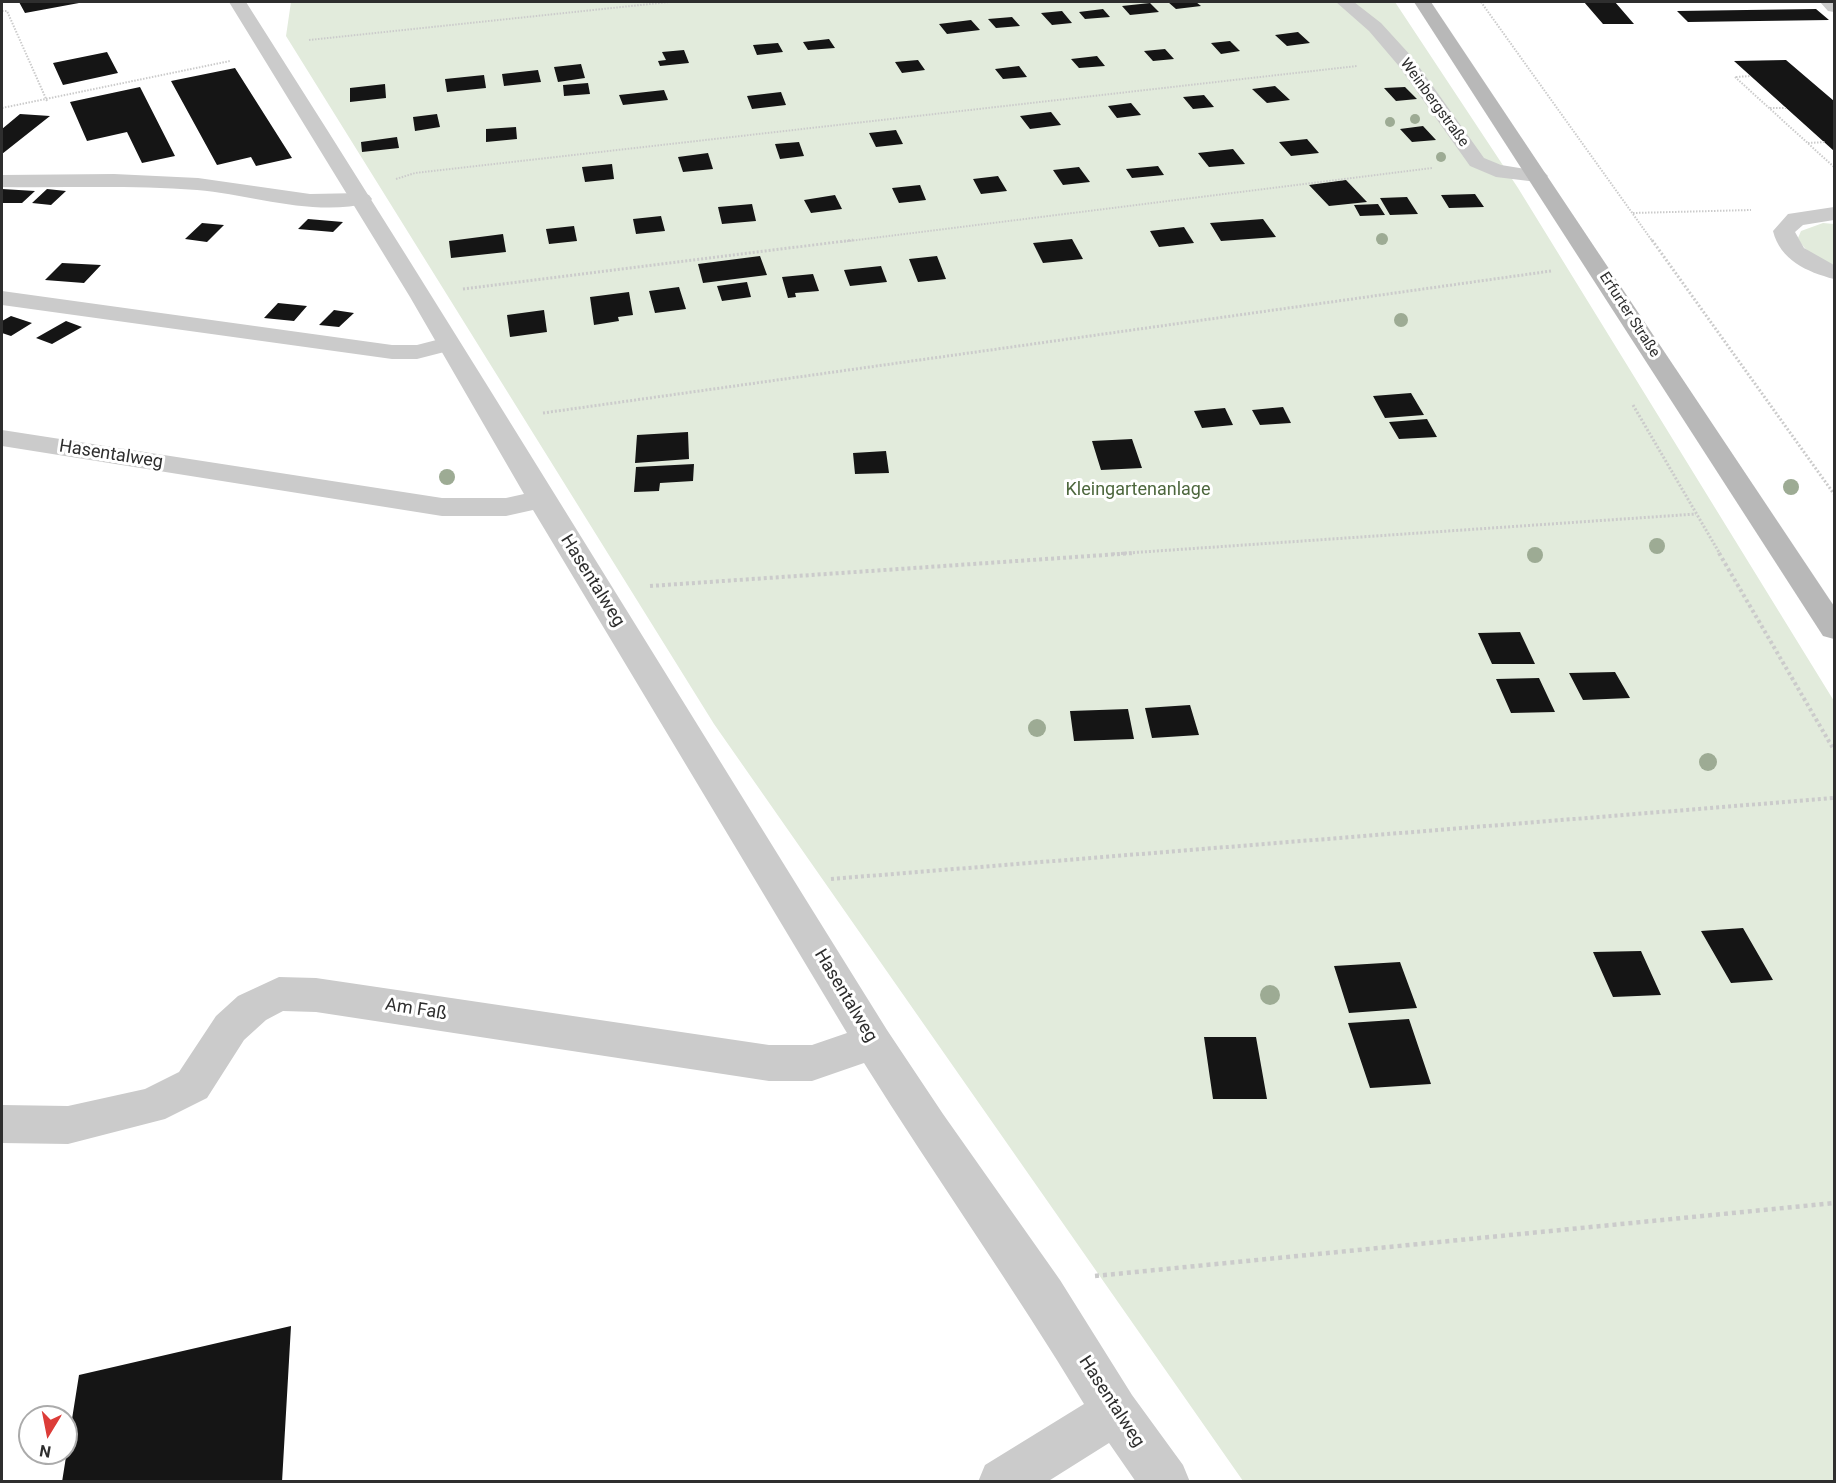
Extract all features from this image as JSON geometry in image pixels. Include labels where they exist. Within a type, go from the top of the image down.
[{"type":"main road","name":"Erfurter Straße","points":[[1424,2],[1834,629]]},
{"type":"street","name":"Hasentalweg","points":[[237,2],[422,297],[541,499],[873,1042],[928,1128],[1044,1296],[1115,1412],[1166,1482]]},
{"type":"street","name":"Weinbergstraße","points":[[1344,2],[1375,27],[1405,61],[1477,162],[1496,171],[1537,176]]},
{"type":"street","points":[[1828,2],[1834,7]]},
{"type":"street","points":[[1834,214],[1808,215],[1788,224],[1784,231],[1785,239],[1800,256],[1834,272]]},
{"type":"street","name":"Hasentalweg","points":[[2,438],[442,507],[506,507],[541,499]]},
{"type":"street","name":"Am Faß","points":[[2,1124],[68,1125],[152,1106],[193,1085],[230,1028],[252,1008],[279,994],[316,995],[769,1063],[812,1063],[873,1042]]},
{"type":"street","points":[[1002,1482],[1115,1412]]},
{"type":"lane","points":[[2,181],[132,180],[227,187],[309,202],[338,203],[359,195]]},
{"type":"lane","points":[[2,298],[392,352],[417,352],[448,344]]},
{"type":"path","points":[[2,108],[47,101],[265,50],[669,2]]},
{"type":"path","points":[[1481,2],[1834,494]]},
{"type":"path","points":[[2,11],[8,11],[47,101]]},
{"type":"path","points":[[359,195],[415,173],[1405,61]]},
{"type":"path","points":[[1751,76],[1735,76],[1834,167]]},
{"type":"path","points":[[1770,108],[1786,108]]},
{"type":"path","points":[[1808,143],[1825,142]]},
{"type":"path","points":[[422,297],[442,291],[1477,162]]},
{"type":"path","points":[[1632,213],[1788,209],[1808,215]]},
{"type":"path","points":[[498,423],[514,417],[1554,271],[1548,261]]},
{"type":"path","points":[[1631,402],[1834,750]]},
{"type":"path","points":[[603,598],[634,587],[1696,514]]},
{"type":"path","points":[[785,896],[820,880],[1834,798]]},
{"type":"path","points":[[1044,1296],[1079,1277],[1834,1203]]},
{"type":"green space","name":"Kleingartenanlage","points":[[291,2],[1395,2],[1518,188],[1834,701],[1834,1481],[1243,1481],[714,724],[286,36]]},
{"type":"green space","points":[[1823,223],[1834,224],[1834,265],[1813,255],[1804,248],[1798,238],[1801,231]]},
{"type":"building","points":[[19,2],[79,2],[79,3],[25,13]]},
{"type":"building","points":[[1168,2],[1196,2],[1201,6],[1176,9]]},
{"type":"building","points":[[1584,2],[1615,2],[1634,24],[1603,24]]},
{"type":"building","points":[[1150,3],[1159,12],[1130,15],[1122,6]]},
{"type":"building","points":[[1103,9],[1110,17],[1085,19],[1079,12]]},
{"type":"building","points":[[1816,9],[1829,20],[1688,22],[1677,11]]},
{"type":"building","points":[[1062,11],[1072,23],[1052,25],[1041,13]]},
{"type":"building","points":[[1012,17],[1020,26],[996,28],[988,19]]},
{"type":"building","points":[[971,20],[980,30],[947,34],[939,24]]},
{"type":"building","points":[[1298,32],[1310,43],[1287,46],[1275,35]]},
{"type":"building","points":[[829,39],[835,48],[808,50],[803,42]]},
{"type":"building","points":[[1230,41],[1240,51],[1221,54],[1211,43]]},
{"type":"building","points":[[778,43],[783,52],[757,55],[753,45]]},
{"type":"building","points":[[1165,49],[1174,59],[1153,61],[1144,51]]},
{"type":"building","points":[[684,50],[689,63],[660,66],[658,61],[666,60],[662,52]]},
{"type":"building","points":[[107,52],[118,73],[63,85],[53,63]]},
{"type":"building","points":[[1097,56],[1105,66],[1079,68],[1071,59]]},
{"type":"building","points":[[918,60],[925,70],[902,73],[895,62]]},
{"type":"building","points":[[1786,60],[1834,101],[1834,151],[1734,61]]},
{"type":"building","points":[[581,64],[585,78],[558,82],[554,67]]},
{"type":"building","points":[[1019,66],[1027,77],[1003,79],[995,69]]},
{"type":"building","points":[[235,68],[292,158],[256,166],[251,157],[217,165],[171,81]]},
{"type":"building","points":[[538,70],[541,82],[504,86],[502,74]]},
{"type":"building","points":[[484,75],[486,88],[447,92],[445,79]]},
{"type":"building","points":[[588,83],[590,94],[564,96],[563,85]]},
{"type":"building","points":[[385,84],[386,98],[350,102],[350,88]]},
{"type":"building","points":[[1275,86],[1290,100],[1267,103],[1252,89]]},
{"type":"building","points":[[140,87],[175,156],[142,163],[127,132],[87,141],[70,102]]},
{"type":"building","points":[[1405,87],[1417,99],[1396,101],[1384,88]]},
{"type":"building","points":[[664,90],[668,100],[623,105],[619,95]]},
{"type":"building","points":[[781,92],[786,105],[752,109],[747,96]]},
{"type":"building","points":[[1204,95],[1214,107],[1193,109],[1183,97]]},
{"type":"building","points":[[1131,103],[1141,115],[1117,118],[1108,106]]},
{"type":"building","points":[[1051,112],[1061,125],[1030,129],[1020,116]]},
{"type":"building","points":[[20,114],[50,116],[2,154],[2,129]]},
{"type":"building","points":[[437,114],[440,127],[415,131],[413,117]]},
{"type":"building","points":[[1423,126],[1436,140],[1412,142],[1400,129]]},
{"type":"building","points":[[516,127],[517,139],[486,142],[486,129]]},
{"type":"building","points":[[896,130],[903,144],[876,147],[869,133]]},
{"type":"building","points":[[397,137],[399,148],[362,152],[361,142]]},
{"type":"building","points":[[1307,139],[1319,153],[1291,156],[1279,142]]},
{"type":"building","points":[[799,142],[804,156],[780,159],[775,144]]},
{"type":"building","points":[[1233,149],[1245,164],[1209,167],[1198,153]]},
{"type":"building","points":[[708,153],[713,169],[683,172],[678,157]]},
{"type":"building","points":[[612,164],[614,179],[585,182],[582,167]]},
{"type":"building","points":[[1158,166],[1164,175],[1132,178],[1126,169]]},
{"type":"building","points":[[1079,167],[1090,182],[1063,185],[1053,170]]},
{"type":"building","points":[[998,176],[1007,191],[981,194],[973,179]]},
{"type":"building","points":[[1346,180],[1367,202],[1329,206],[1309,185]]},
{"type":"building","points":[[920,185],[926,200],[899,203],[892,188]]},
{"type":"building","points":[[2,189],[35,191],[22,203],[2,203]]},
{"type":"building","points":[[47,189],[66,191],[51,205],[32,203]]},
{"type":"building","points":[[1475,194],[1484,207],[1449,208],[1441,195]]},
{"type":"building","points":[[835,195],[842,209],[811,213],[804,200]]},
{"type":"building","points":[[1407,197],[1418,214],[1390,215],[1380,198]]},
{"type":"building","points":[[752,204],[756,221],[722,224],[718,207]]},
{"type":"building","points":[[1378,204],[1385,215],[1360,216],[1354,205]]},
{"type":"building","points":[[661,216],[665,231],[636,234],[633,219]]},
{"type":"building","points":[[308,219],[343,222],[333,232],[298,229]]},
{"type":"building","points":[[1263,219],[1276,237],[1221,241],[1210,223]]},
{"type":"building","points":[[202,223],[224,225],[207,242],[185,239]]},
{"type":"building","points":[[574,226],[577,241],[549,244],[546,229]]},
{"type":"building","points":[[1184,227],[1194,243],[1159,247],[1150,231]]},
{"type":"building","points":[[503,234],[506,252],[451,258],[449,241]]},
{"type":"building","points":[[1072,239],[1083,259],[1043,263],[1033,243]]},
{"type":"building","points":[[760,256],[767,275],[703,283],[698,264]]},
{"type":"building","points":[[937,256],[946,279],[918,282],[909,259]]},
{"type":"building","points":[[62,263],[101,265],[84,283],[45,280]]},
{"type":"building","points":[[881,266],[887,282],[850,286],[844,270]]},
{"type":"building","points":[[813,274],[819,291],[795,293],[796,297],[788,298],[782,277]]},
{"type":"building","points":[[747,282],[751,297],[722,301],[717,286]]},
{"type":"building","points":[[679,287],[686,309],[655,313],[649,291]]},
{"type":"building","points":[[629,292],[633,315],[618,317],[619,321],[594,325],[590,297]]},
{"type":"building","points":[[278,303],[307,306],[294,321],[264,318]]},
{"type":"building","points":[[334,310],[354,313],[339,327],[319,325]]},
{"type":"building","points":[[544,310],[547,332],[510,337],[507,315]]},
{"type":"building","points":[[11,316],[32,323],[11,336],[2,333],[2,321]]},
{"type":"building","points":[[66,321],[82,327],[52,344],[36,338]]},
{"type":"building","points":[[1411,393],[1424,415],[1385,418],[1373,396]]},
{"type":"building","points":[[1283,407],[1291,423],[1260,425],[1252,410]]},
{"type":"building","points":[[1225,408],[1233,425],[1202,428],[1194,411]]},
{"type":"building","points":[[1427,419],[1437,437],[1399,439],[1389,422]]},
{"type":"building","points":[[688,432],[689,459],[635,463],[637,435]]},
{"type":"building","points":[[1132,439],[1142,468],[1101,470],[1092,441]]},
{"type":"building","points":[[886,451],[889,473],[855,474],[853,453]]},
{"type":"building","points":[[694,464],[693,481],[660,483],[659,491],[634,492],[636,467]]},
{"type":"building","points":[[1520,632],[1535,664],[1492,664],[1478,633]]},
{"type":"building","points":[[1615,672],[1630,698],[1583,700],[1569,673]]},
{"type":"building","points":[[1539,678],[1555,712],[1511,713],[1496,679]]},
{"type":"building","points":[[1190,705],[1199,735],[1152,738],[1145,708]]},
{"type":"building","points":[[1128,709],[1134,739],[1074,741],[1070,711]]},
{"type":"building","points":[[1743,928],[1773,980],[1731,983],[1701,931]]},
{"type":"building","points":[[1641,951],[1661,995],[1613,997],[1593,952]]},
{"type":"building","points":[[1400,962],[1417,1008],[1349,1013],[1334,966]]},
{"type":"building","points":[[1409,1019],[1431,1084],[1370,1088],[1348,1023]]},
{"type":"building","points":[[1204,1037],[1256,1037],[1267,1099],[1213,1099]]},
{"type":"building","points":[[291,1326],[282,1482],[62,1482],[65,1465],[78,1465],[78,1405],[74,1405],[79,1375]]}]
